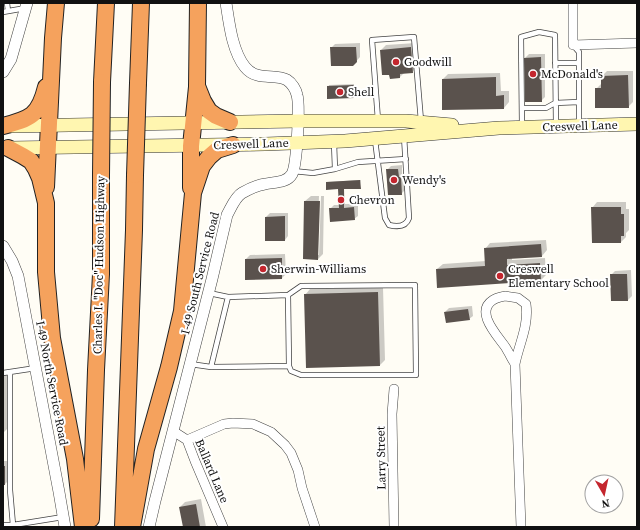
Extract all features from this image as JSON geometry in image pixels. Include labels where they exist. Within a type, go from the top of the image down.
[{"type":"highway","points":[[56,3],[52,58],[46,203],[46,272],[52,338],[75,459],[83,527]]},
{"type":"highway","name":"Charles I. \"Doc\" Hudson Highway","points":[[90,527],[101,274],[102,82],[106,3]]},
{"type":"highway","points":[[123,527],[141,3]]},
{"type":"highway","points":[[193,193],[190,184],[191,146],[197,86],[198,3]]},
{"type":"highway","points":[[3,126],[24,120],[38,109],[43,98],[52,58]]},
{"type":"highway","points":[[197,86],[209,111],[230,122]]},
{"type":"highway","points":[[132,527],[146,449],[169,367],[182,311],[193,193],[202,166],[209,157],[217,150],[234,145]]},
{"type":"highway","points":[[5,149],[23,156],[31,162],[40,178],[46,203]]},
{"type":"main road","name":"Creswell Lane","points":[[3,126],[298,121],[421,122],[499,128],[637,124]]},
{"type":"main road","name":"Creswell Lane","points":[[5,149],[234,145],[334,141],[499,128]]},
{"type":"street","points":[[226,3],[229,24],[236,50],[245,67],[262,77],[287,80],[294,87],[298,96],[298,121],[293,171]]},
{"type":"street","points":[[573,3],[573,45],[637,43]]},
{"type":"street","points":[[3,72],[26,6]]},
{"type":"street","name":"I-49 South Service Road","points":[[150,527],[155,501],[209,293],[227,215],[241,194],[261,185],[285,180],[292,174],[293,171]]},
{"type":"street","name":"I-49 North Service Road","points":[[3,246],[12,261],[18,276],[64,522]]},
{"type":"street","points":[[515,364],[507,349],[488,324],[486,313],[487,305],[494,299],[505,296],[518,298],[526,304],[528,315],[515,364],[521,527]]},
{"type":"street","name":"Larry Street","points":[[394,389],[392,414],[394,527]]},
{"type":"street","points":[[187,440],[224,424],[243,423],[262,427],[279,438],[290,453],[298,470],[315,527]]},
{"type":"street","name":"Ballard Lane","points":[[173,431],[187,440],[194,461],[223,527]]},
{"type":"lane","points":[[7,3],[6,11],[20,9],[26,6]]},
{"type":"lane","points":[[522,128],[521,37],[538,32],[555,35],[556,127]]},
{"type":"lane","points":[[378,121],[372,40],[414,37],[421,122]]},
{"type":"lane","points":[[573,45],[579,52],[579,126]]},
{"type":"lane","points":[[555,63],[579,63]]},
{"type":"lane","points":[[522,108],[546,108],[555,104],[579,102]]},
{"type":"lane","points":[[375,138],[385,218],[389,225],[401,226],[408,222],[409,218],[404,136]]},
{"type":"lane","points":[[334,141],[335,169]]},
{"type":"lane","points":[[293,171],[313,174],[358,162],[406,159]]},
{"type":"lane","points":[[209,293],[228,297],[288,295],[301,286],[415,286],[416,375],[301,375],[291,371],[288,366],[288,295]]},
{"type":"lane","points":[[210,367],[228,297]]},
{"type":"lane","points":[[190,364],[210,367],[288,366]]},
{"type":"lane","points":[[3,373],[36,368]]},
{"type":"lane","points":[[10,373],[10,490],[13,525]]},
{"type":"lane","points":[[3,525],[64,522]]},
{"type":"building","points":[[330,47],[356,47],[357,62],[353,66],[331,66]]},
{"type":"building","name":"Goodwill","points":[[411,47],[413,73],[400,74],[400,78],[390,79],[389,75],[382,75],[380,50]]},
{"type":"building","points":[[541,57],[542,102],[525,102],[524,58]]},
{"type":"building","points":[[628,75],[629,108],[595,108],[595,88],[601,88],[601,76]]},
{"type":"building","points":[[496,77],[496,96],[504,95],[504,109],[442,110],[442,79]]},
{"type":"building","name":"Shell","points":[[354,85],[354,98],[327,99],[327,86]]},
{"type":"building","name":"Wendy's","points":[[386,169],[398,169],[399,177],[401,177],[402,195],[388,195]]},
{"type":"building","points":[[360,180],[361,189],[344,189],[344,208],[354,207],[355,220],[330,222],[329,208],[339,208],[338,189],[326,190],[326,182]]},
{"type":"building","points":[[304,201],[320,201],[318,260],[303,259]]},
{"type":"building","points":[[591,207],[621,207],[621,214],[624,214],[624,236],[621,236],[621,243],[592,243]]},
{"type":"building","points":[[285,216],[285,241],[265,241],[265,217]]},
{"type":"building","points":[[541,244],[542,257],[507,259],[507,265],[540,263],[541,281],[437,288],[436,269],[485,266],[484,248]]},
{"type":"building","name":"Sherwin-Williams","points":[[282,258],[282,279],[245,280],[245,259]]},
{"type":"building","points":[[610,274],[627,274],[628,301],[611,301]]},
{"type":"building","points":[[378,292],[380,366],[306,368],[304,294]]},
{"type":"building","points":[[468,309],[470,320],[446,323],[444,312]]},
{"type":"building","points":[[3,466],[5,466],[5,485],[3,485]]},
{"type":"building","points":[[196,504],[200,527],[183,527],[179,507]]},
{"type":"place","name":"Goodwill","points":[[396,62]]},
{"type":"place","name":"McDonald's","points":[[533,74]]},
{"type":"place","name":"Shell","points":[[340,92]]},
{"type":"place","name":"Wendy's","points":[[394,180]]},
{"type":"place","name":"Chevron","points":[[341,200]]},
{"type":"place","name":"Sherwin-Williams","points":[[263,269]]},
{"type":"place","name":"Creswell Elementary School","points":[[500,276]]}]
